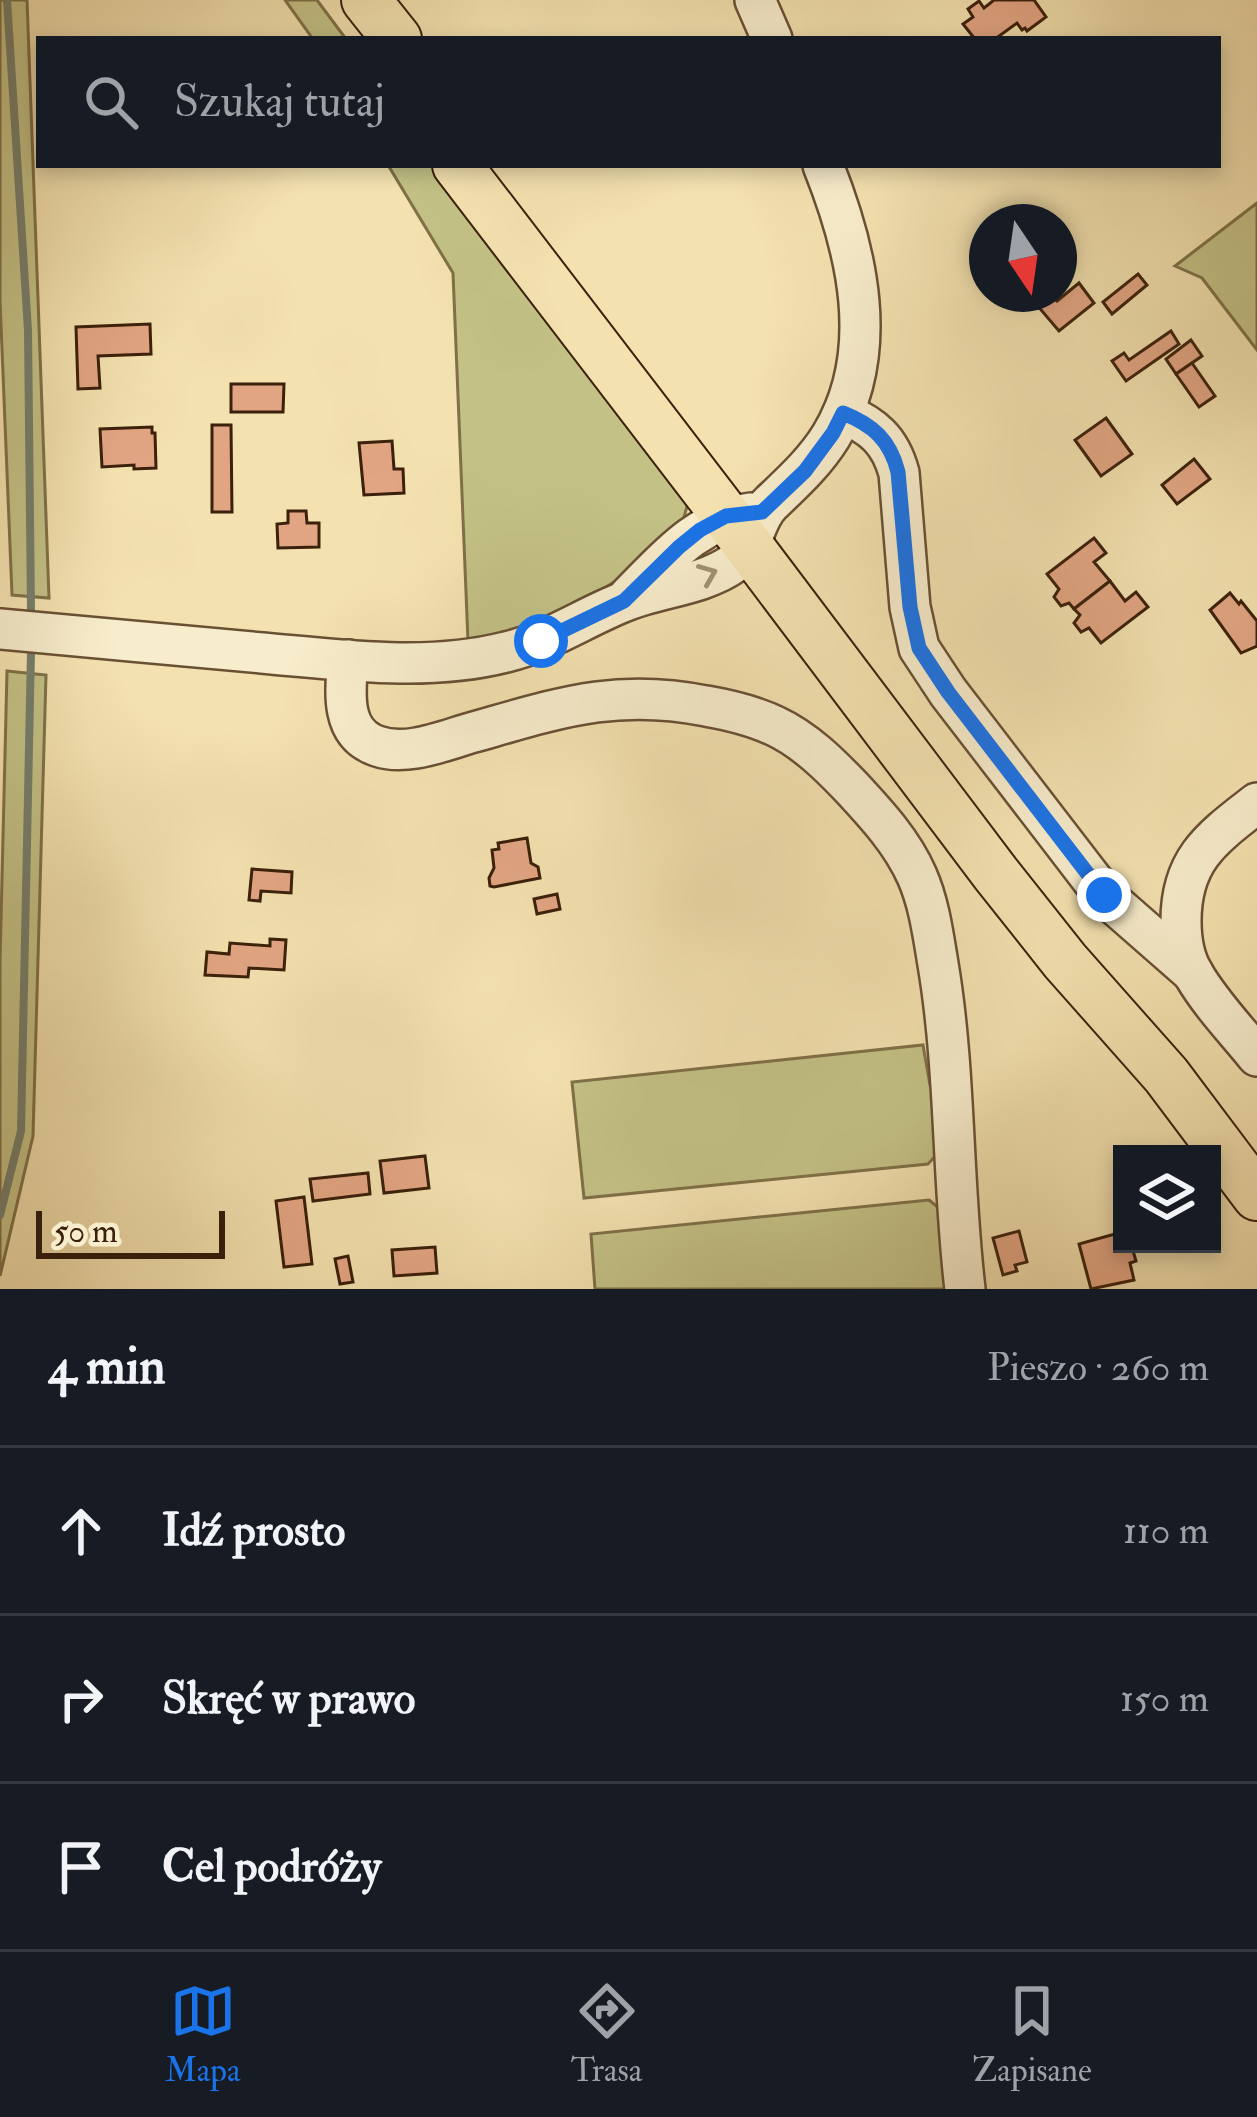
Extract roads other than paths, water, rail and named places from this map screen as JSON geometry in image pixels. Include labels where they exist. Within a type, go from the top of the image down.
[{"type":"main road","points":[[336,0],[362,36]]},
{"type":"main road","points":[[365,0],[395,36]]},
{"type":"main road","points":[[459,168],[746,525],[990,815],[1086,947],[1166,1075],[1257,1196]]},
{"type":"main road","points":[[499,168],[746,525]]},
{"type":"street","points":[[755,0],[771,36]]},
{"type":"street","points":[[0,629],[348,660],[430,662],[506,652],[575,627],[624,601],[700,530],[746,525],[805,471],[843,413],[861,344],[860,305],[851,253],[824,168]]},
{"type":"street","points":[[843,413],[884,437],[894,454],[910,607],[919,648],[1104,895],[1192,974],[1257,1056]]},
{"type":"street","points":[[348,660],[350,723],[373,745],[391,750],[563,707],[643,697],[729,710],[776,726],[829,763],[883,821],[907,857],[930,915],[946,1008],[964,1289]]},
{"type":"street","points":[[1192,974],[1181,936],[1184,883],[1210,839],[1257,802]]},
{"type":"waterway","points":[[7,0],[28,330],[31,611]]},
{"type":"waterway","points":[[0,1215],[21,1131],[31,651]]}]
